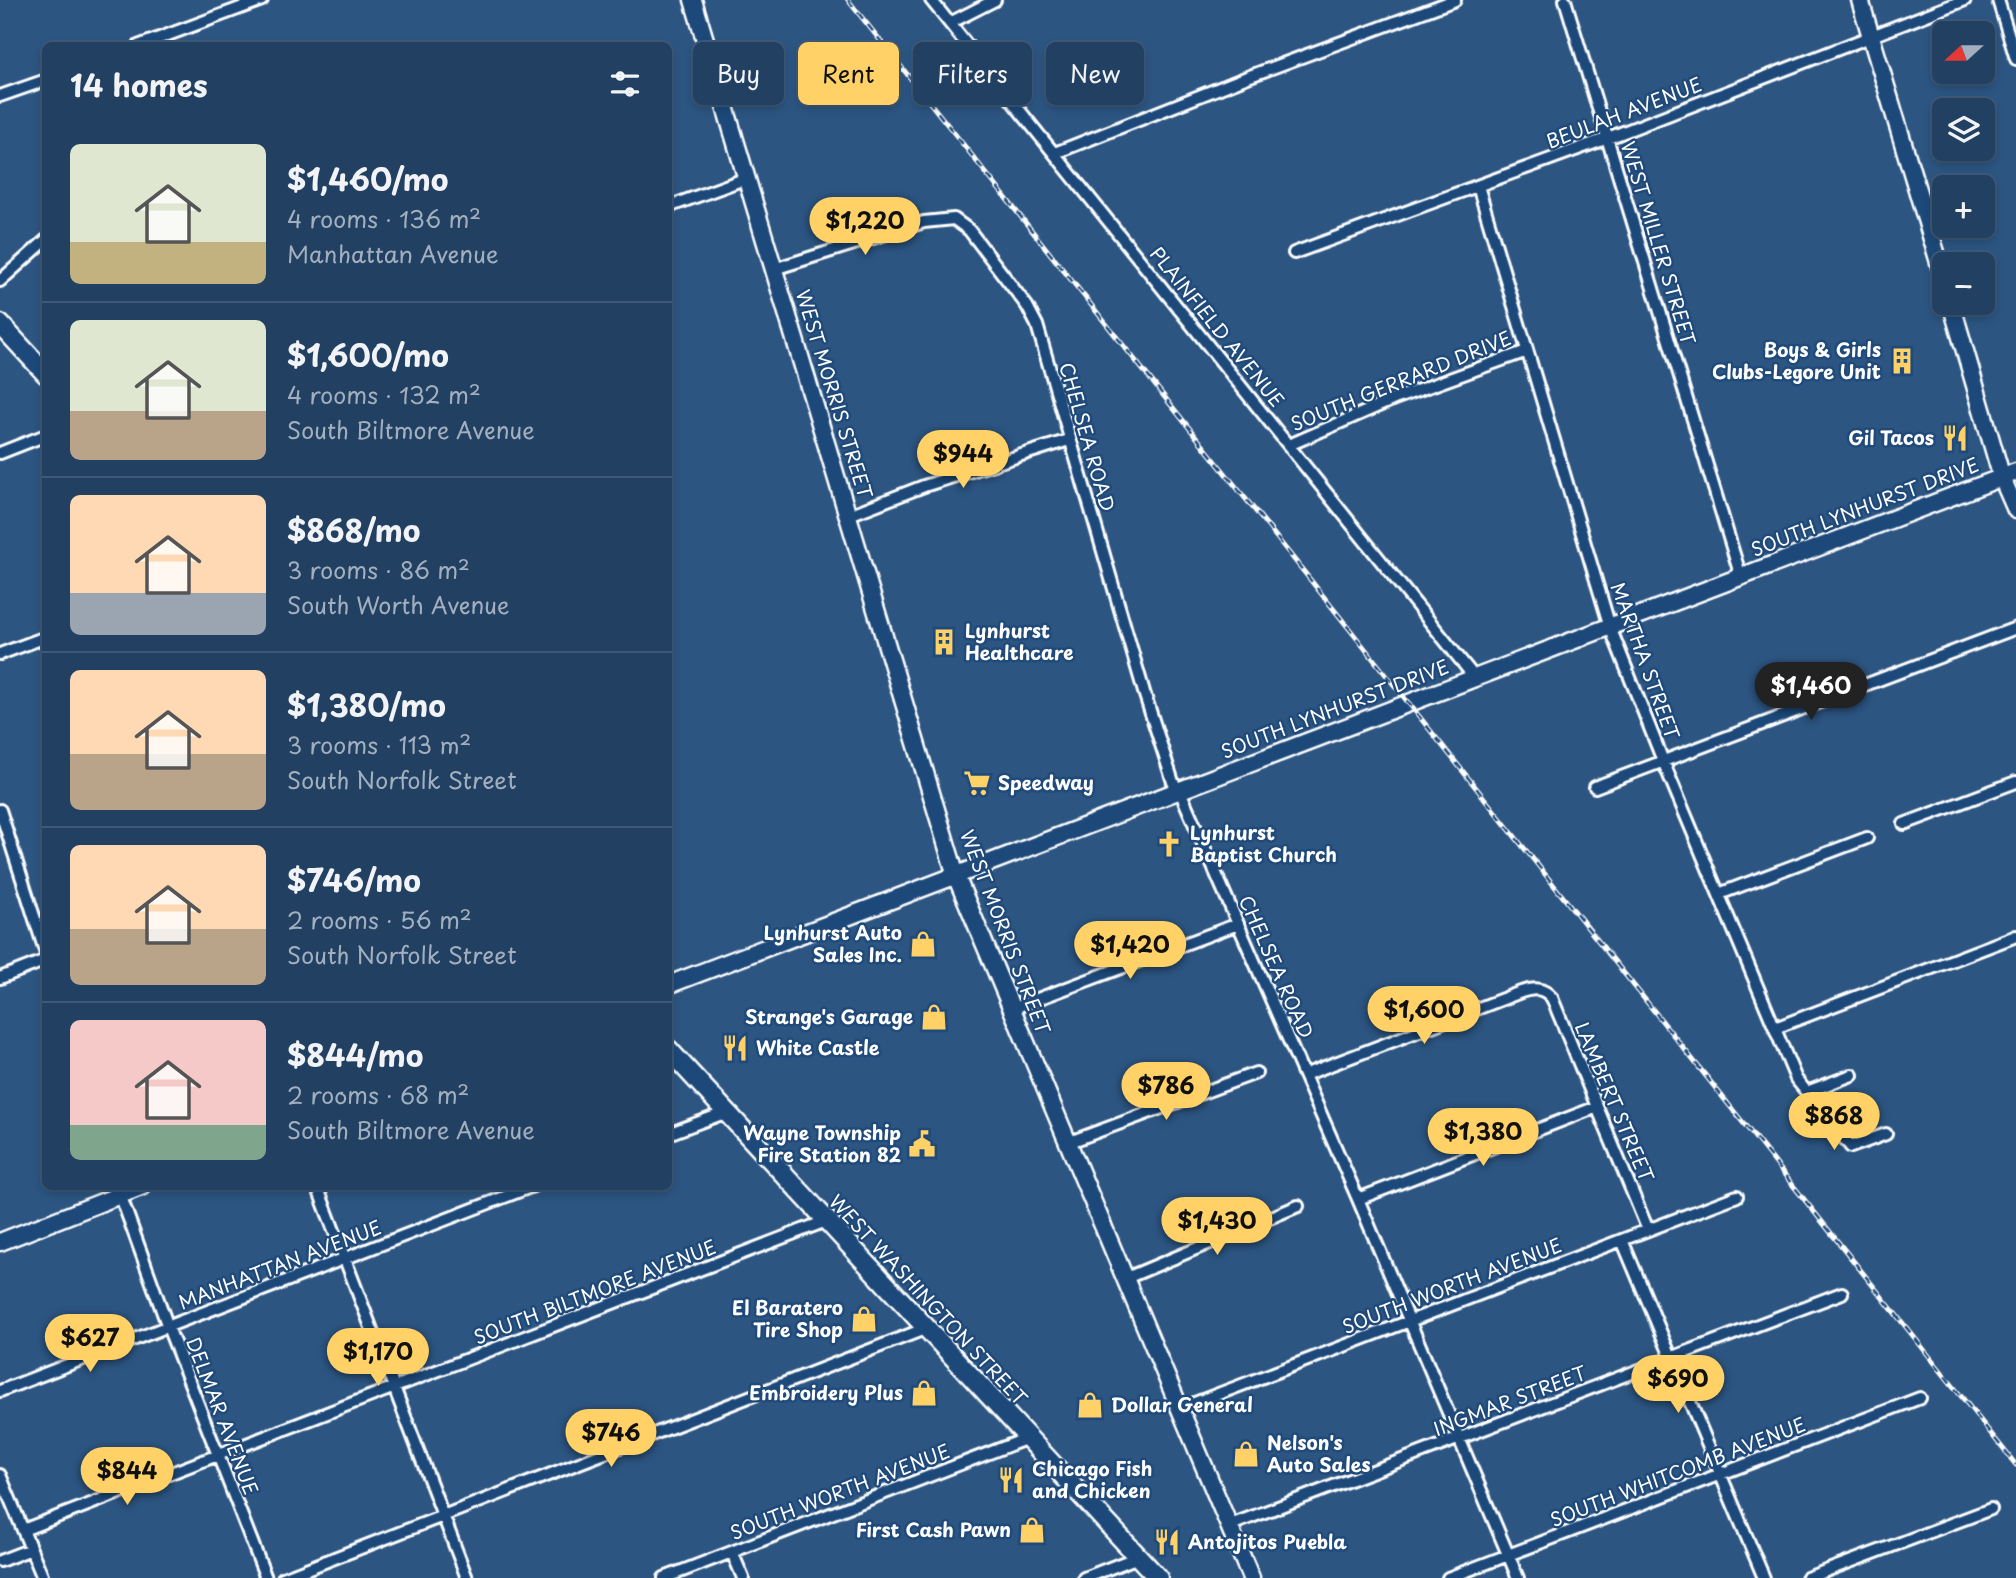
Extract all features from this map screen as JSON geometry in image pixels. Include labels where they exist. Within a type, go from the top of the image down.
[{"type":"main road","name":"WEST MORRIS STREET","points":[[693,0],[956,876],[1251,1578]]},
{"type":"main road","points":[[1860,0],[1936,252]]},
{"type":"main road","points":[[1955,315],[2009,475],[2016,510]]},
{"type":"main road","points":[[0,324],[42,370]]},
{"type":"main road","name":"SOUTH LYNHURST DRIVE","points":[[672,983],[2009,475]]},
{"type":"main road","name":"WEST WASHINGTON STREET","points":[[672,1053],[1158,1578]]},
{"type":"main road","points":[[0,1242],[118,1191]]},
{"type":"street","points":[[149,42],[262,0]]},
{"type":"street","name":"PLAINFIELD AVENUE","points":[[932,0],[1475,678]]},
{"type":"street","points":[[950,23],[995,0]]},
{"type":"street","points":[[1055,153],[1426,6],[1455,0]]},
{"type":"street","name":"WEST MILLER STREET","points":[[1566,0],[1741,577]]},
{"type":"street","name":"BEULAH AVENUE","points":[[1294,253],[1608,138],[1965,0]]},
{"type":"street","points":[[1998,0],[2016,59]]},
{"type":"street","points":[[0,96],[42,81]]},
{"type":"street","points":[[672,206],[747,178]]},
{"type":"street","name":"MARTHA STREET","points":[[1478,186],[1610,627],[1796,1079],[1807,1092]]},
{"type":"street","name":"CHELSEA ROAD","points":[[774,269],[924,222],[954,219],[970,230],[1031,311],[1157,737],[1173,782],[1180,791],[1358,1199],[1518,1578]]},
{"type":"street","points":[[0,281],[42,244]]},
{"type":"street","name":"SOUTH GERRARD DRIVE","points":[[1289,445],[1397,398],[1527,351]]},
{"type":"street","points":[[0,453],[42,437]]},
{"type":"street","points":[[849,515],[924,486],[1069,440]]},
{"type":"street","points":[[1595,787],[2016,628]]},
{"type":"street","points":[[0,654],[42,638]]},
{"type":"street","points":[[1904,824],[2016,782]]},
{"type":"street","points":[[0,810],[42,941]]},
{"type":"street","points":[[1719,894],[1867,838]]},
{"type":"street","points":[[1011,1009],[1238,924]]},
{"type":"street","points":[[1775,1028],[2016,936]]},
{"type":"street","points":[[0,978],[42,962]]},
{"type":"street","name":"LAMBERT STREET","points":[[1304,1075],[1521,992],[1533,988],[1542,990],[1552,998],[1648,1230]]},
{"type":"street","points":[[1067,1143],[1256,1073]]},
{"type":"street","points":[[1852,1074],[1807,1092],[1851,1147],[1886,1134]]},
{"type":"street","points":[[1358,1199],[1597,1107]]},
{"type":"street","points":[[672,1133],[727,1112]]},
{"type":"street","points":[[319,1190],[467,1578]]},
{"type":"street","name":"MANHATTAN AVENUE","points":[[0,1391],[523,1190]]},
{"type":"street","name":"DELMAR AVENUE","points":[[118,1191],[266,1578]]},
{"type":"street","name":"SOUTH WORTH AVENUE","points":[[1179,1409],[1737,1196]]},
{"type":"street","points":[[1124,1279],[1298,1206]]},
{"type":"street","name":"SOUTH BILTMORE AVENUE","points":[[23,1530],[826,1221]]},
{"type":"street","points":[[1622,1240],[1764,1578]]},
{"type":"street","name":"INGMAR STREET","points":[[1228,1526],[1842,1293]]},
{"type":"street","points":[[283,1578],[927,1328]]},
{"type":"street","name":"SOUTH WHITCOMB AVENUE","points":[[1448,1578],[1920,1398]]},
{"type":"street","name":"SOUTH WORTH AVENUE","points":[[664,1578],[1028,1438]]},
{"type":"street","points":[[0,1475],[43,1578]]},
{"type":"street","points":[[1807,1578],[1991,1509]]},
{"type":"street","points":[[0,1561],[31,1549]]},
{"type":"street","points":[[732,1552],[743,1578]]},
{"type":"street","points":[[1084,1578],[1138,1557]]},
{"type":"railway","points":[[848,0],[2016,1465]]},
{"type":"place","name":"Boys & Girls Clubs-Legore Unit","points":[[1902,361]]},
{"type":"place","name":"Gil Tacos","points":[[1955,438]]},
{"type":"place","name":"Lynhurst Healthcare","points":[[944,642]]},
{"type":"place","name":"Speedway","points":[[977,783]]},
{"type":"place","name":"Lynhurst Baptist Church","points":[[1169,844]]},
{"type":"place","name":"Lynhurst Auto Sales Inc.","points":[[923,944]]},
{"type":"place","name":"Strange's Garage","points":[[934,1017]]},
{"type":"place","name":"White Castle","points":[[735,1048]]},
{"type":"place","name":"Wayne Township Fire Station 82","points":[[922,1144]]},
{"type":"place","name":"El Baratero Tire Shop","points":[[864,1319]]},
{"type":"place","name":"Embroidery Plus","points":[[924,1393]]},
{"type":"place","name":"Dollar General","points":[[1090,1405]]},
{"type":"place","name":"Nelson's Auto Sales","points":[[1246,1454]]},
{"type":"place","name":"Chicago Fish and Chicken","points":[[1011,1480]]},
{"type":"place","name":"First Cash Pawn","points":[[1032,1530]]},
{"type":"place","name":"Antojitos Puebla","points":[[1167,1542]]}]
